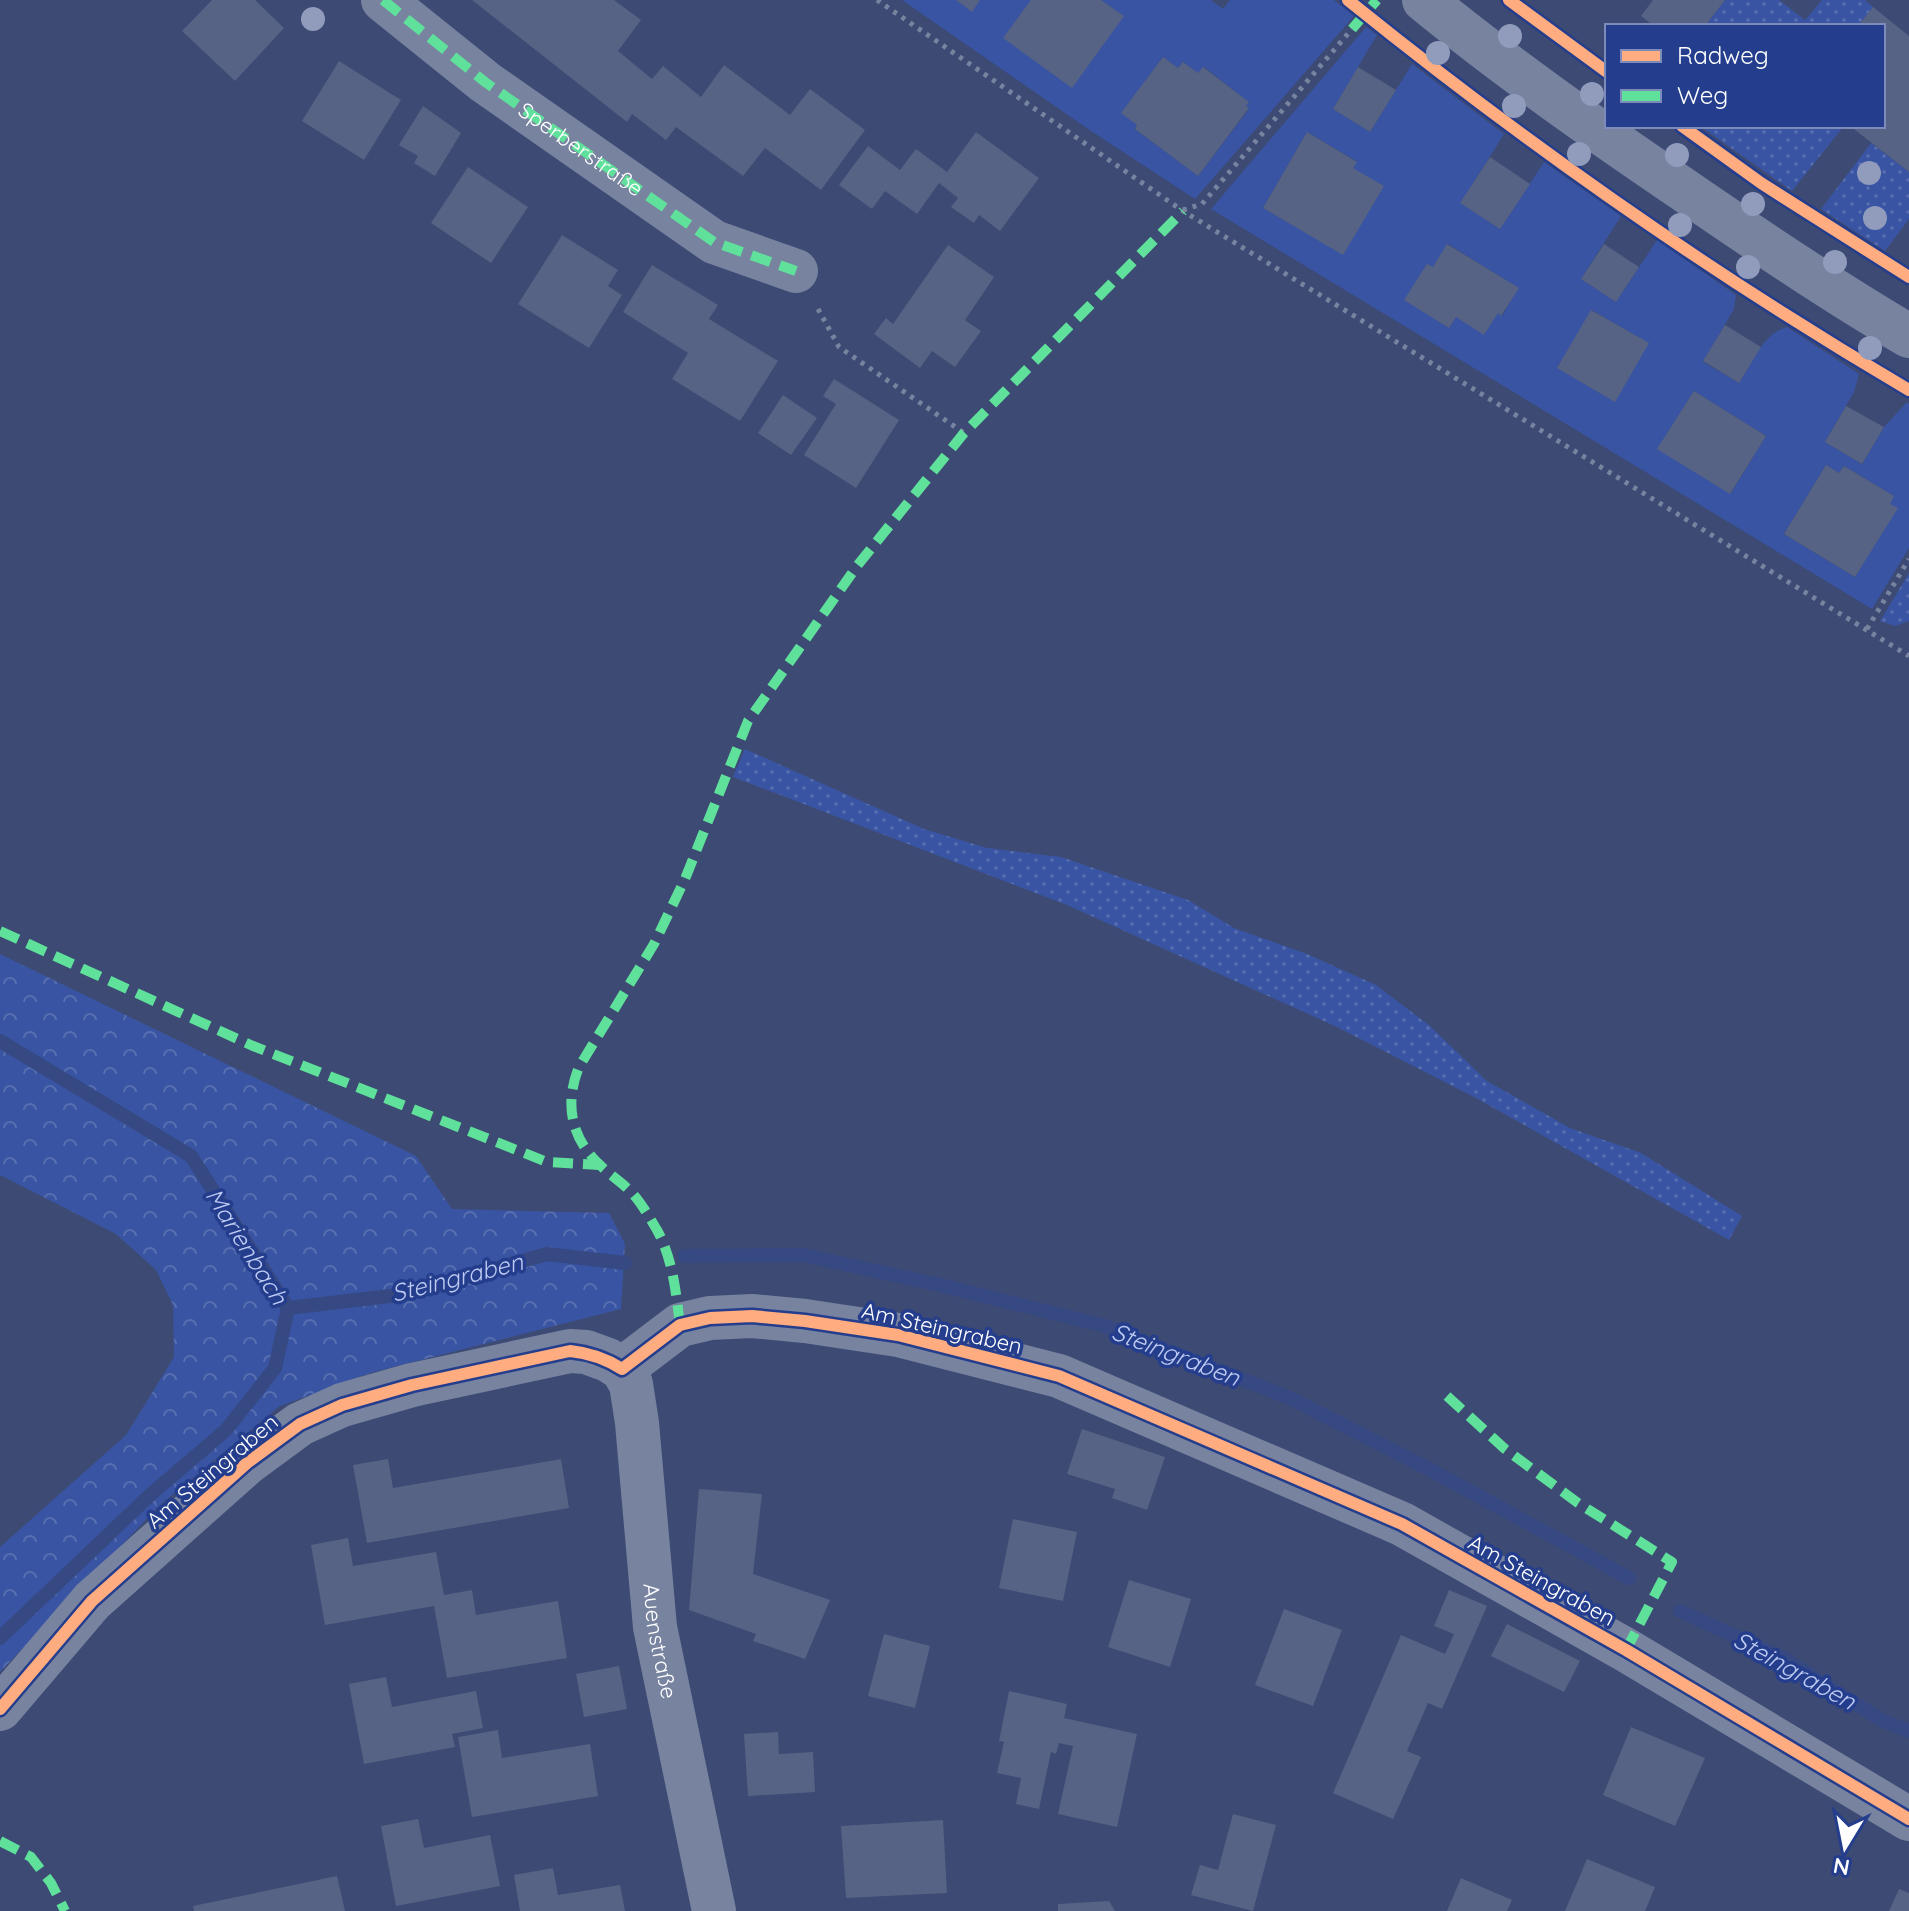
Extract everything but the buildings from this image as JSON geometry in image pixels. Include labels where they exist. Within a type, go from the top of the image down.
[{"type":"street","name":"Sperberstraße","points":[[383,0],[485,82],[714,242],[796,271]]},
{"type":"street","points":[[1424,0],[1475,42],[1627,151],[1860,307],[1909,336]]},
{"type":"street","name":"Am Steingraben","points":[[0,1709],[92,1601],[236,1472],[300,1424],[342,1405],[412,1385],[570,1351],[586,1352],[622,1369],[680,1325],[710,1318],[752,1316],[898,1335],[1059,1376],[1402,1524],[1626,1650],[1909,1819]]},
{"type":"street","name":"Auenstraße","points":[[622,1369],[631,1384],[637,1423],[655,1627],[714,1911]]},
{"type":"path","points":[[877,0],[1183,211],[1909,656]]},
{"type":"path","points":[[1183,211],[1202,204],[1352,29]]},
{"type":"path","points":[[839,347],[964,433]]},
{"type":"path","points":[[1867,629],[1909,559]]},
{"type":"green space","points":[[902,0],[956,0],[972,11],[980,0],[1031,0],[1004,38],[1123,16],[1101,0],[1211,0],[1223,9],[1230,0],[1334,0],[1354,16],[1195,199]],"holes":[[[1163,57],[1178,68],[1183,62],[1198,73],[1204,67],[1249,102],[1246,106],[1249,109],[1198,176],[1135,129],[1137,125],[1122,113]]]},
{"type":"green space","points":[[1725,0],[1779,0],[1805,20],[1822,0],[1865,0],[1873,7],[1860,24],[1707,24]]},
{"type":"green space","points":[[1366,27],[1377,35],[1333,109],[1370,132],[1412,64],[1504,134],[1461,203],[1500,229],[1544,162],[1621,216],[1581,279],[1616,302],[1657,240],[1736,295],[1734,309],[1703,362],[1739,383],[1765,342],[1787,327],[1859,374],[1854,392],[1825,442],[1862,464],[1884,427],[1907,402],[1909,548],[1872,609],[1211,209]],"holes":[[[1307,132],[1356,161],[1343,254],[1263,208]],[[1448,244],[1518,288],[1502,316],[1498,313],[1456,317],[1449,328],[1405,300]],[[1592,310],[1648,343],[1615,401],[1557,368]],[[1694,391],[1766,436],[1731,493],[1658,449]],[[1826,465],[1839,473],[1844,466],[1894,496],[1890,504],[1897,508],[1855,577],[1784,534]]]},
{"type":"green space","points":[[1703,128],[1842,128],[1792,191]]},
{"type":"green space","points":[[1871,143],[1909,172],[1909,219],[1885,251],[1821,209]]},
{"type":"green space","points":[[1909,573],[1909,621],[1895,626],[1880,621]]},
{"type":"green space","points":[[745,749],[924,829],[987,848],[1061,857],[1188,900],[1234,928],[1307,954],[1376,985],[1430,1026],[1487,1081],[1570,1128],[1641,1153],[1742,1216],[1729,1240],[1476,1098],[1337,1027],[1067,905],[733,777]]},
{"type":"green space","points":[[0,954],[416,1156],[452,1209],[609,1213],[625,1244],[621,1309],[370,1373],[280,1406],[160,1505],[0,1672],[0,1547],[126,1435],[174,1357],[173,1305],[156,1270],[116,1234],[0,1175]]},
{"type":"waterway","name":"Marienbach","points":[[0,1041],[191,1156],[288,1308],[275,1368],[226,1430],[150,1495],[0,1638]]},
{"type":"waterway","name":"Steingraben","points":[[288,1308],[407,1294],[547,1254],[625,1263]]},
{"type":"waterway","name":"Steingraben","points":[[684,1256],[803,1255],[1105,1326],[1290,1398],[1429,1469],[1629,1578]]},
{"type":"waterway","name":"Steingraben","points":[[1680,1611],[1785,1659],[1883,1721],[1909,1731]]},
{"type":"marked path","points":[[383,0],[485,82],[714,242],[796,271]]},
{"type":"marked path","points":[[1352,29],[1377,0]]},
{"type":"marked path","points":[[680,1325],[670,1264],[657,1230],[637,1199],[591,1156],[577,1133],[571,1107],[579,1067],[654,944],[685,879],[748,721],[857,566],[964,433],[1183,211]]},
{"type":"marked path","points":[[0,931],[253,1046],[547,1162],[599,1165]]},
{"type":"marked path","points":[[1447,1396],[1505,1449],[1578,1503],[1672,1562],[1626,1650]]},
{"type":"marked path","points":[[0,1841],[31,1857],[51,1883],[65,1911]]},
{"type":"cycle path","points":[[1348,0],[1483,105],[1621,206],[1764,301],[1909,390]]},
{"type":"cycle path","points":[[1509,0],[1605,71]]},
{"type":"cycle path","points":[[1685,128],[1761,183],[1909,277]]},
{"type":"cycle path","points":[[0,1709],[92,1601],[247,1463],[300,1424],[342,1405],[412,1385],[570,1351],[597,1357],[622,1369],[680,1325],[710,1318],[752,1316],[898,1335],[1059,1376],[1402,1524],[1626,1650],[1909,1819]]}]
